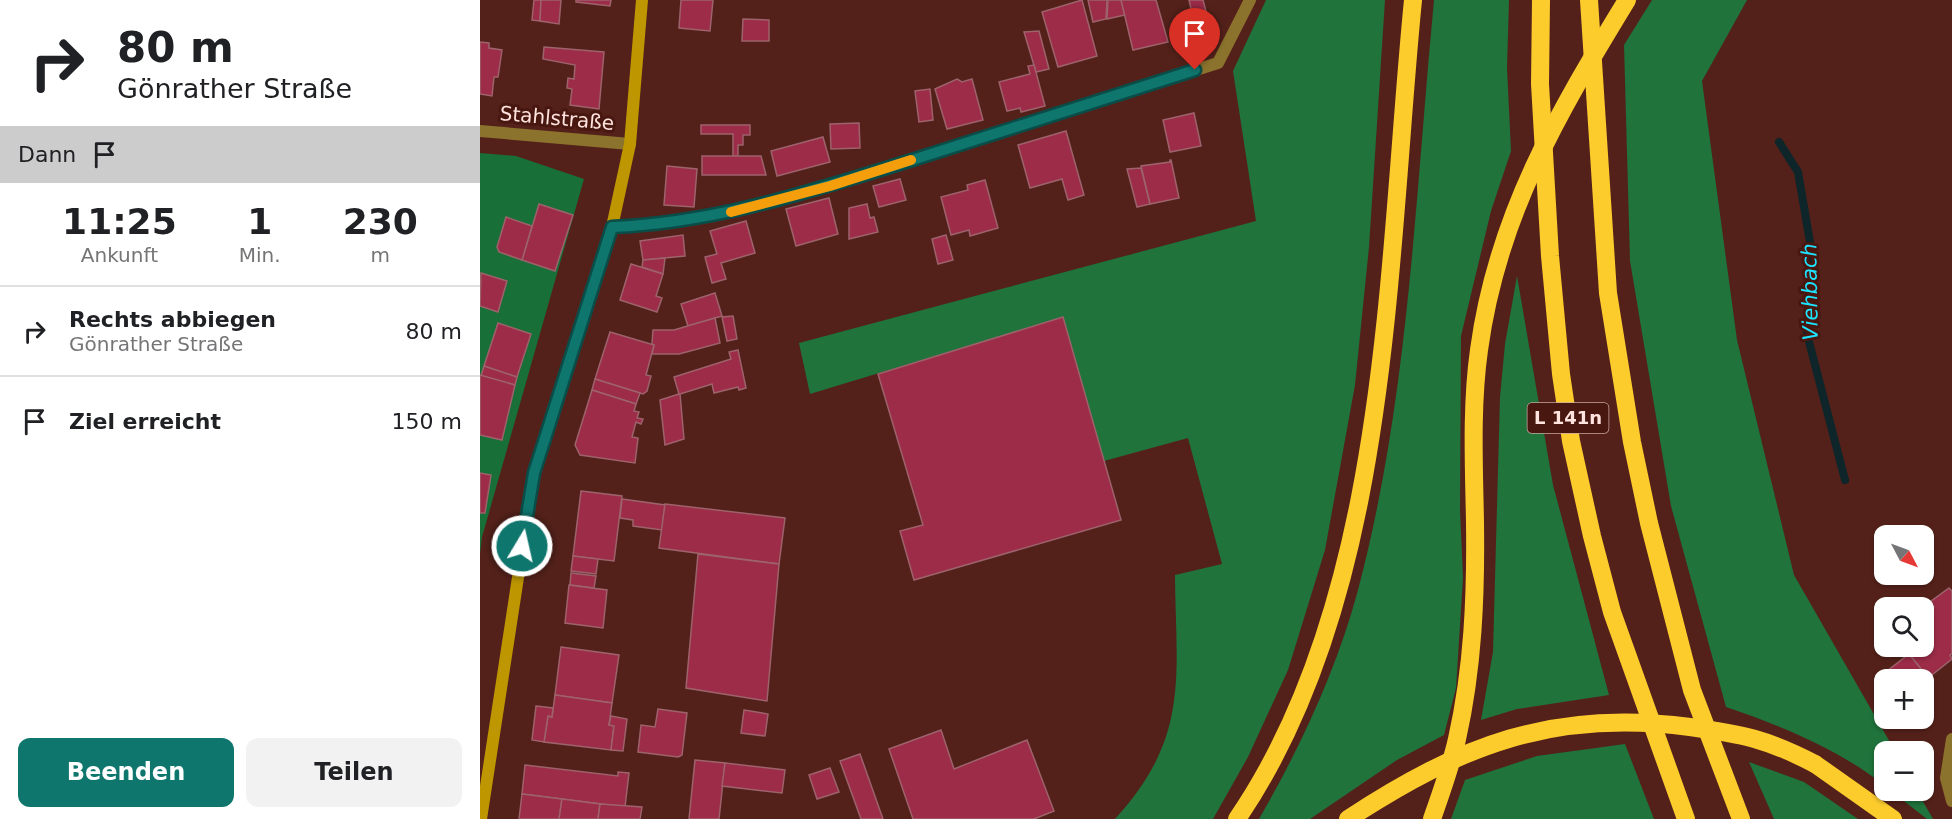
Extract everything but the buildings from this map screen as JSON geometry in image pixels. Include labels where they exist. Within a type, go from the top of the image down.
[{"type":"highway","points":[[1237,819],[1278,745],[1306,685],[1347,554],[1365,470],[1377,384],[1413,0]]},
{"type":"highway","name":"L 141n","points":[[1541,0],[1540,84],[1550,256],[1560,363],[1571,441],[1612,612],[1686,819]]},
{"type":"highway","name":"L 141n","points":[[1589,0],[1608,292],[1632,442],[1649,523],[1692,690],[1741,819]]},
{"type":"highway","points":[[1432,819],[1457,741],[1469,675],[1476,601],[1473,429],[1479,350],[1502,246],[1548,132],[1627,0]]},
{"type":"highway","points":[[1348,819],[1387,793],[1468,753],[1562,725],[1631,721],[1741,734],[1766,740],[1815,764],[1893,819]]},
{"type":"main road","points":[[481,819],[534,473],[612,227],[630,144],[642,0]]},
{"type":"street","points":[[612,227],[649,226],[710,217],[830,186],[1218,63],[1250,0]]},
{"type":"street","name":"Stahlstraße","points":[[480,131],[630,144]]},
{"type":"street","points":[[1952,739],[1946,778],[1952,801]]},
{"type":"green space","points":[[1266,0],[1385,0],[1369,247],[1355,385],[1325,550],[1288,670],[1248,757],[1213,819],[1115,819],[1139,789],[1156,761],[1167,733],[1174,705],[1177,645],[1175,575],[1222,564],[1188,438],[1104,461],[1063,317],[810,394],[799,343],[1256,221],[1233,71]]},
{"type":"green space","points":[[1434,0],[1509,0],[1507,68],[1511,151],[1491,211],[1461,336],[1460,510],[1463,578],[1456,688],[1444,735],[1397,760],[1310,819],[1259,819],[1303,736],[1328,678],[1358,590],[1375,517],[1389,444],[1408,297]]},
{"type":"green space","points":[[1652,0],[1747,0],[1702,81],[1737,340],[1794,575],[1874,714],[1874,729],[1882,729],[1889,741],[1874,741],[1874,778],[1808,739],[1726,707],[1671,506],[1630,261],[1624,45]]},
{"type":"green space","points":[[480,153],[516,156],[584,179],[482,537],[480,554]]},
{"type":"green space","points":[[1517,276],[1553,485],[1609,695],[1517,709],[1481,720],[1493,652],[1500,397],[1505,344]]},
{"type":"green space","points":[[1625,744],[1654,819],[1451,819],[1465,780],[1537,756]]},
{"type":"green space","points":[[1749,762],[1804,782],[1858,819],[1774,819]]},
{"type":"green space","points":[[1904,801],[1923,801],[1933,819],[1927,819]]},
{"type":"waterway","name":"Viehbach","points":[[1779,142],[1798,172],[1811,248],[1807,334],[1845,480]]},
{"type":"slow traffic","points":[[731,212],[830,186],[911,160]]},
{"type":"route","points":[[522,546],[534,473],[612,227],[649,226],[710,217],[830,186],[1195,70]]}]
